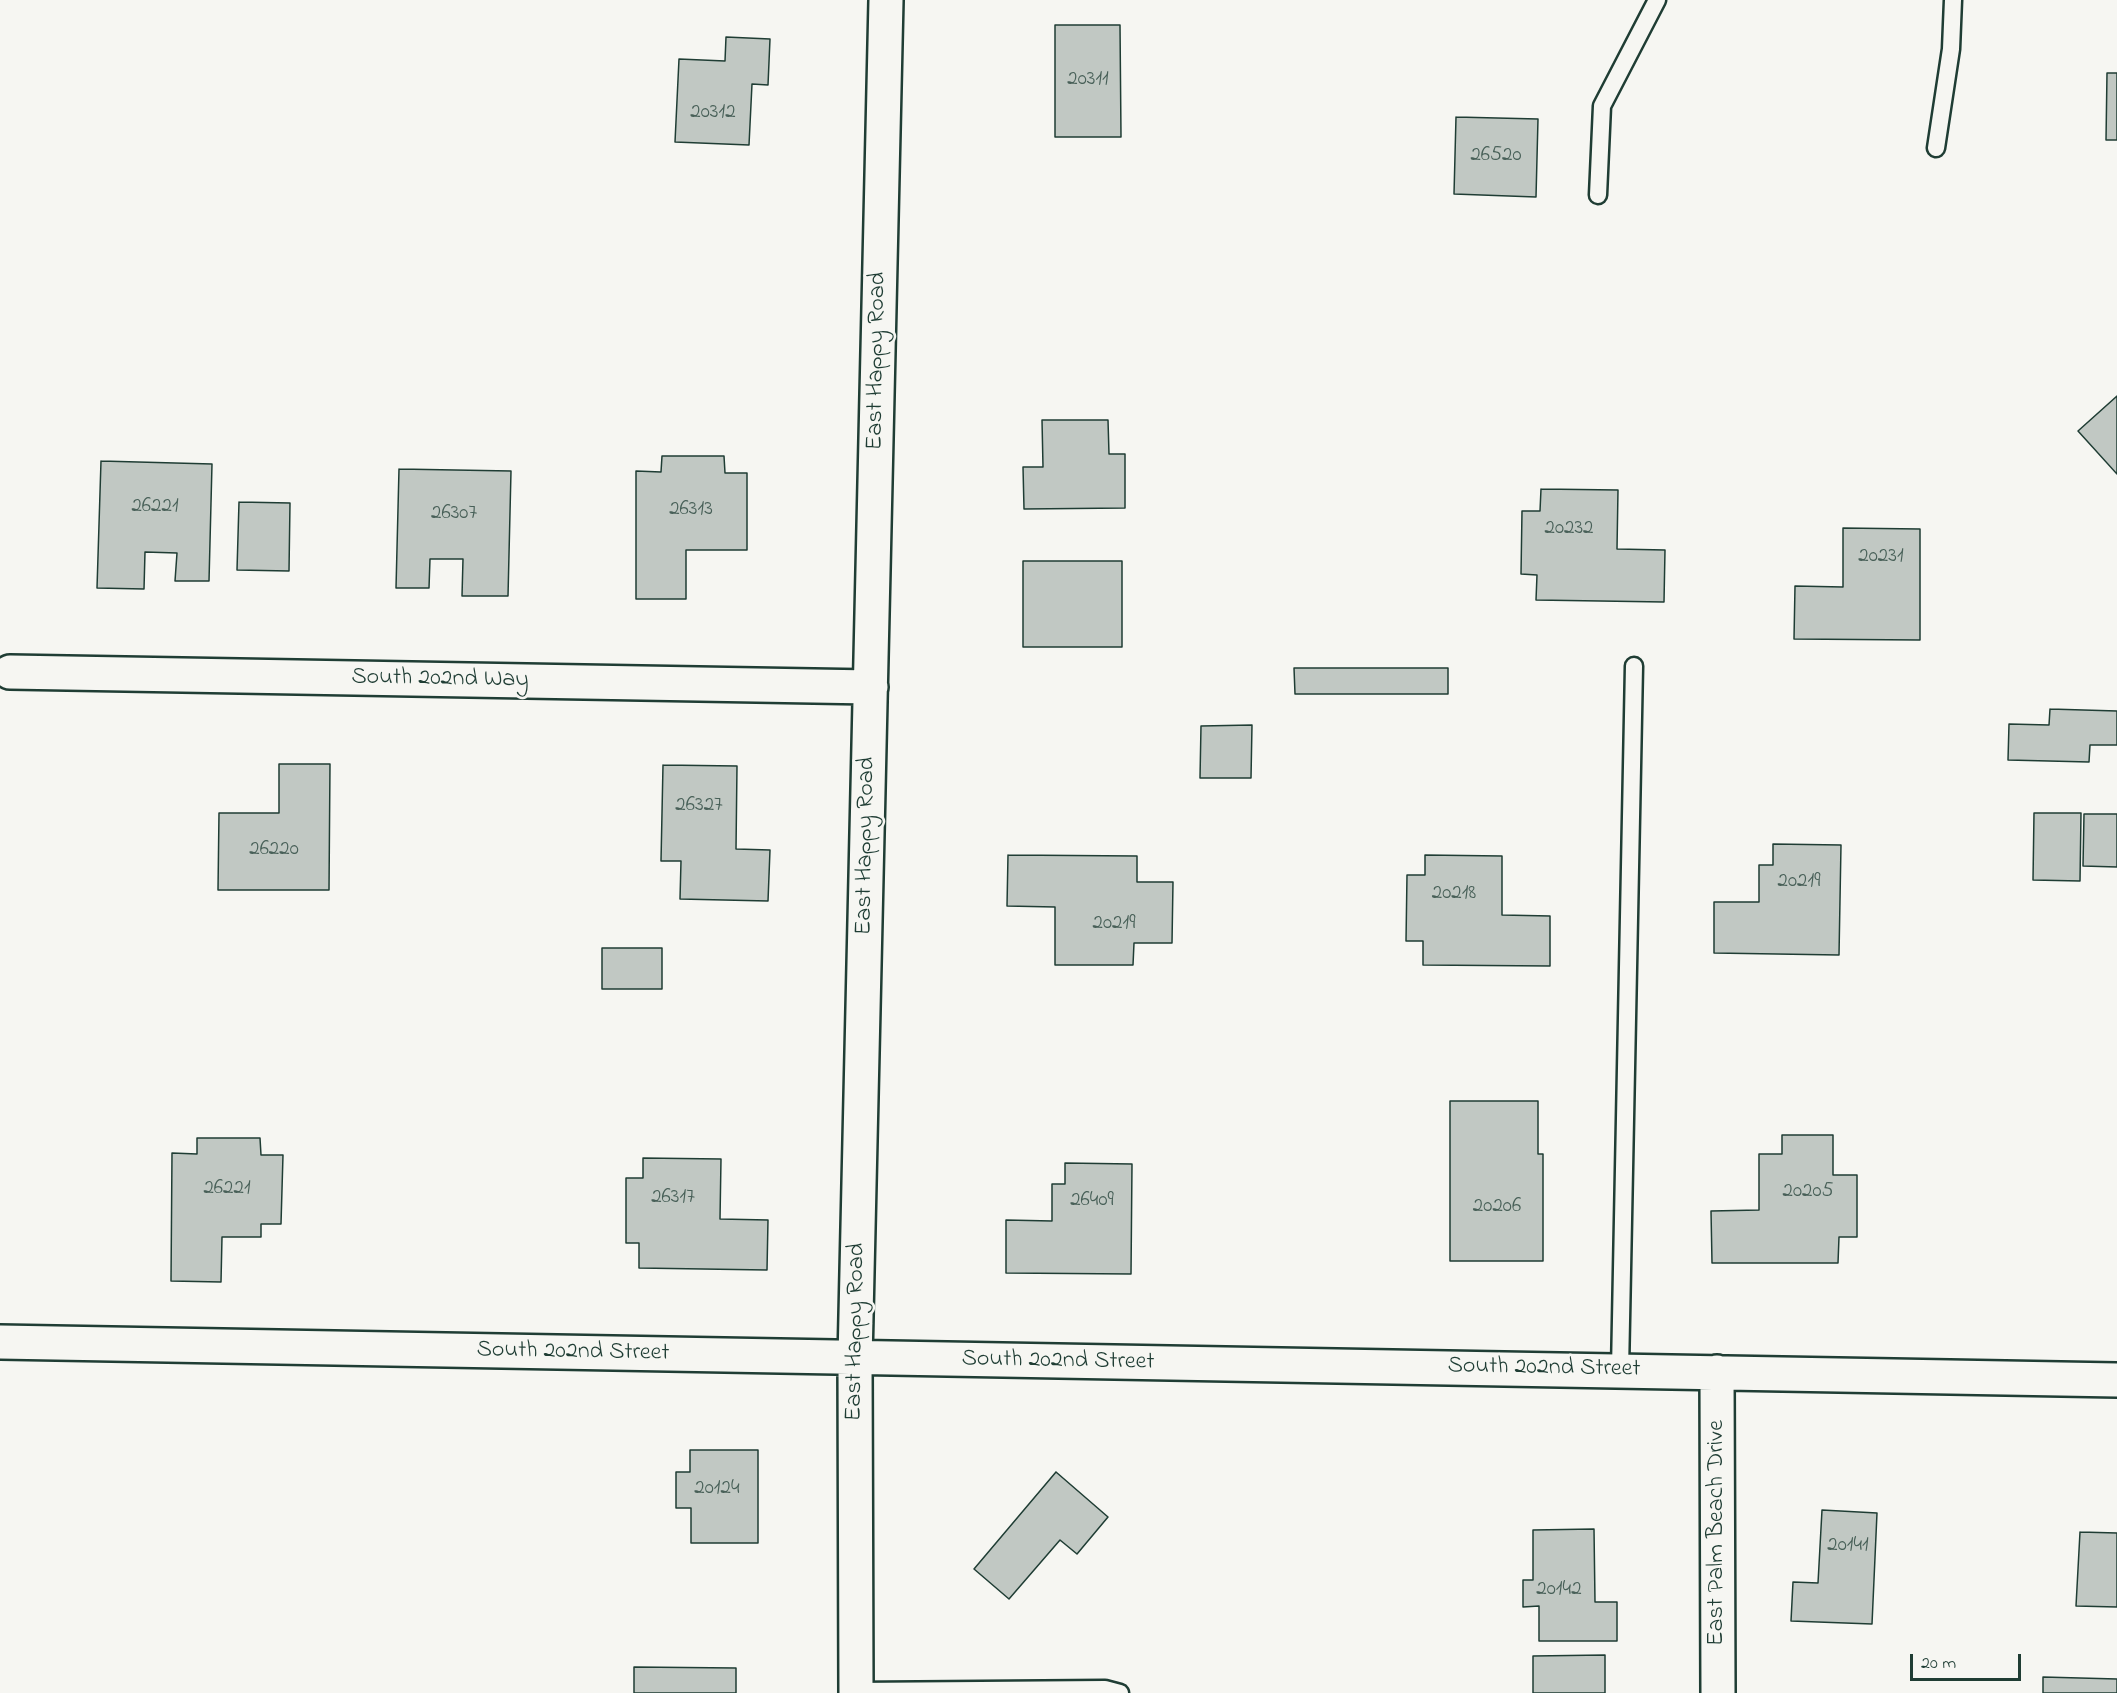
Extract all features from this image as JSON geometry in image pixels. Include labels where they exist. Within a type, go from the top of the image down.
[{"type":"street","name":"East Happy Road","points":[[856,1692],[855,1359],[886,0]]},
{"type":"street","name":"South 202nd Way","points":[[10,672],[871,687]]},
{"type":"street","name":"South 202nd Street","points":[[0,1341],[855,1359],[2117,1380]]},
{"type":"street","name":"East Palm Beach Drive","points":[[1717,1372],[1718,1693]]},
{"type":"lane","points":[[1598,195],[1602,106],[1657,0]]},
{"type":"lane","points":[[1936,148],[1951,50],[1953,0]]},
{"type":"lane","points":[[1620,1370],[1634,666]]},
{"type":"lane","points":[[856,1692],[1105,1689],[1120,1693]]},
{"type":"building","points":[[1055,25],[1120,25],[1121,137],[1055,137]]},
{"type":"building","points":[[726,37],[770,39],[768,85],[752,84],[749,145],[675,142],[679,59],[725,61]]},
{"type":"building","points":[[2107,73],[2117,73],[2117,140],[2106,140]]},
{"type":"building","points":[[1456,117],[1538,119],[1536,197],[1454,194]]},
{"type":"building","points":[[2117,396],[2117,474],[2078,431]]},
{"type":"building","points":[[1042,420],[1108,420],[1109,454],[1125,454],[1125,508],[1024,509],[1023,467],[1043,467]]},
{"type":"building","points":[[662,456],[724,456],[725,473],[747,473],[747,550],[686,550],[686,599],[636,599],[636,471],[661,472]]},
{"type":"building","points":[[101,461],[212,464],[209,581],[175,581],[177,553],[145,552],[144,589],[97,588]]},
{"type":"building","points":[[399,469],[511,471],[508,596],[462,596],[463,559],[430,559],[429,588],[396,588]]},
{"type":"building","points":[[1541,489],[1618,490],[1617,549],[1665,550],[1664,602],[1536,600],[1537,575],[1521,574],[1522,511],[1540,511]]},
{"type":"building","points":[[239,502],[290,503],[289,571],[237,570]]},
{"type":"building","points":[[1843,528],[1920,529],[1920,640],[1794,639],[1795,586],[1843,587]]},
{"type":"building","points":[[1023,561],[1122,561],[1122,647],[1023,647]]},
{"type":"building","points":[[1294,668],[1448,668],[1448,694],[1295,694]]},
{"type":"building","points":[[2050,709],[2117,711],[2117,745],[2090,745],[2089,762],[2008,760],[2009,724],[2049,725]]},
{"type":"building","points":[[1252,725],[1251,778],[1200,778],[1201,726]]},
{"type":"building","points":[[279,764],[330,764],[329,890],[218,890],[219,813],[279,813]]},
{"type":"building","points":[[663,765],[737,766],[736,849],[770,850],[768,901],[680,899],[681,861],[661,861]]},
{"type":"building","points":[[2034,813],[2081,813],[2080,881],[2033,880]]},
{"type":"building","points":[[2084,814],[2117,814],[2117,867],[2083,866]]},
{"type":"building","points":[[1773,844],[1841,845],[1839,955],[1714,953],[1714,902],[1759,902],[1759,865],[1773,865]]},
{"type":"building","points":[[1008,855],[1137,856],[1137,882],[1173,882],[1172,943],[1134,943],[1133,965],[1055,965],[1055,907],[1007,906]]},
{"type":"building","points":[[1425,855],[1502,856],[1502,915],[1550,916],[1550,966],[1423,965],[1423,941],[1406,941],[1407,875],[1425,875]]},
{"type":"building","points":[[602,948],[662,948],[662,989],[602,989]]},
{"type":"building","points":[[1450,1101],[1538,1101],[1538,1154],[1543,1154],[1543,1261],[1450,1261]]},
{"type":"building","points":[[1782,1135],[1833,1135],[1833,1175],[1857,1175],[1857,1237],[1839,1237],[1838,1263],[1712,1263],[1711,1211],[1759,1210],[1759,1154],[1782,1154]]},
{"type":"building","points":[[197,1138],[260,1138],[261,1155],[283,1155],[281,1224],[261,1224],[261,1237],[222,1237],[221,1282],[171,1281],[172,1153],[197,1154]]},
{"type":"building","points":[[643,1158],[721,1159],[720,1219],[768,1220],[767,1270],[639,1268],[639,1243],[626,1243],[626,1178],[643,1178]]},
{"type":"building","points":[[1065,1163],[1132,1164],[1131,1274],[1006,1273],[1006,1220],[1052,1221],[1052,1184],[1065,1184]]},
{"type":"building","points":[[690,1450],[758,1450],[758,1543],[691,1543],[691,1508],[676,1508],[676,1472],[690,1472]]},
{"type":"building","points":[[1056,1472],[1108,1517],[1077,1554],[1060,1540],[1009,1599],[974,1569]]},
{"type":"building","points":[[1822,1510],[1877,1513],[1872,1624],[1791,1621],[1793,1582],[1818,1583]]},
{"type":"building","points":[[1594,1529],[1595,1602],[1617,1602],[1617,1641],[1539,1641],[1539,1606],[1523,1607],[1523,1580],[1533,1580],[1533,1530]]},
{"type":"building","points":[[2080,1532],[2117,1533],[2117,1607],[2076,1606]]},
{"type":"building","points":[[1605,1655],[1605,1693],[1533,1693],[1533,1656]]},
{"type":"building","points":[[634,1667],[736,1668],[736,1693],[634,1693]]},
{"type":"building","points":[[2043,1677],[2117,1679],[2117,1693],[2043,1693]]}]
